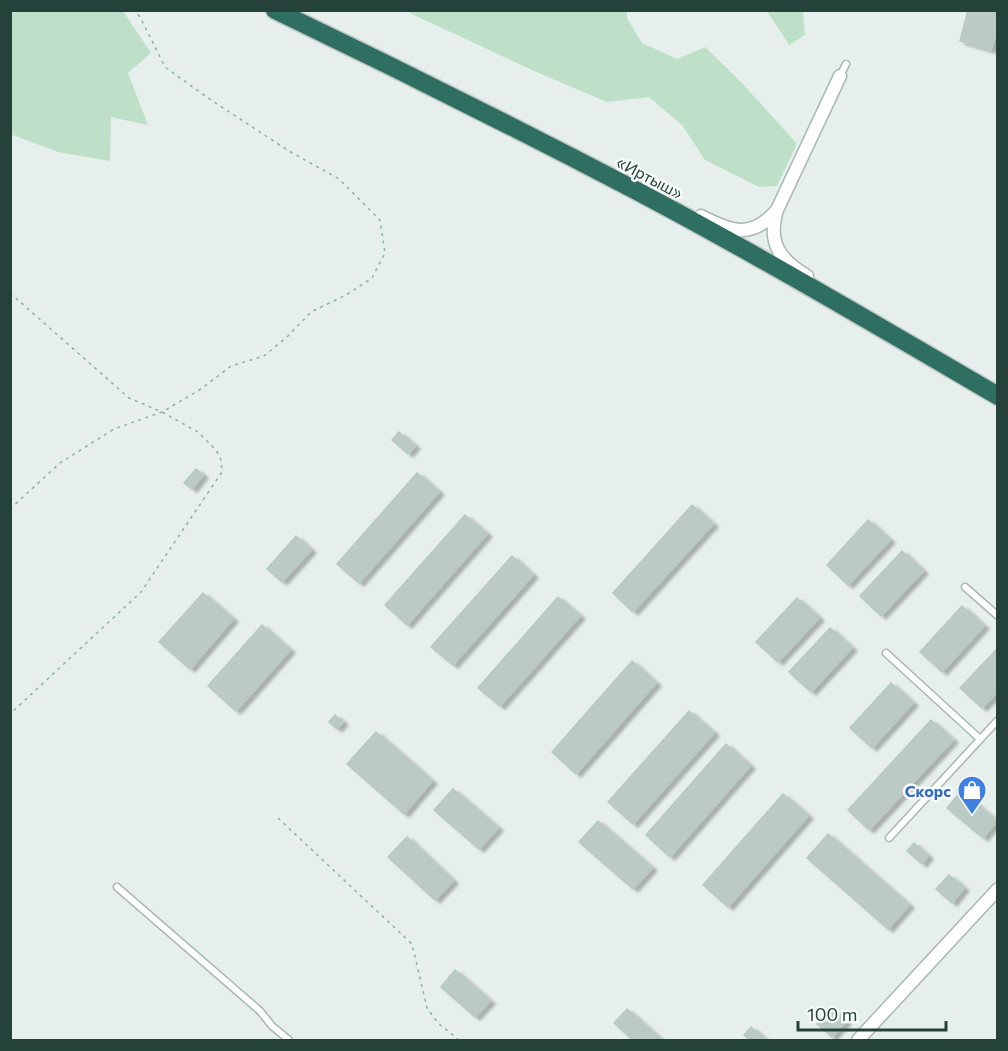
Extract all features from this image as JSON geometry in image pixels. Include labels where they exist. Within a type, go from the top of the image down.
[{"type":"highway","name":"«Иртыш»","points":[[275,10],[429,84],[636,191],[714,233],[998,396]]},
{"type":"street","points":[[843,70],[777,210],[772,230],[773,239],[776,247],[795,269],[905,333],[943,364]]},
{"type":"street","points":[[518,130],[557,141],[718,225],[730,229],[753,229],[762,225],[777,210]]},
{"type":"street","points":[[858,1041],[998,889]]},
{"type":"lane","points":[[965,587],[998,616]]},
{"type":"lane","points":[[886,653],[980,740]]},
{"type":"lane","points":[[889,838],[998,720]]},
{"type":"lane","points":[[117,887],[260,1011],[289,1041]]},
{"type":"path","points":[[10,509],[60,463],[114,429],[162,412],[201,389],[231,366],[264,356],[287,337],[311,312],[346,295],[372,278],[385,253],[380,220],[339,179],[289,151],[165,67],[140,17],[134,10]]},
{"type":"path","points":[[10,293],[129,398],[162,412],[198,432],[216,450],[221,460],[222,472],[141,592],[10,714]]},
{"type":"path","points":[[278,818],[412,944],[427,1008],[438,1023],[459,1041]]},
{"type":"green space","points":[[11,10],[123,11],[151,53],[128,73],[148,125],[111,117],[110,161],[58,152],[11,136]]},
{"type":"green space","points":[[407,11],[627,11],[627,18],[642,43],[677,59],[705,47],[743,84],[797,144],[777,186],[759,187],[705,160],[682,125],[649,97],[607,102],[534,71]]},
{"type":"green space","points":[[767,11],[803,11],[805,35],[789,45]]},
{"type":"building","points":[[968,10],[998,10],[998,28],[991,50],[960,41]]},
{"type":"building","points":[[399,432],[415,446],[408,454],[392,440]]},
{"type":"building","points":[[196,469],[203,475],[192,489],[184,483]]},
{"type":"building","points":[[417,473],[439,492],[359,583],[337,564]]},
{"type":"building","points":[[692,505],[713,524],[633,612],[613,593]]},
{"type":"building","points":[[465,515],[487,534],[407,625],[385,605]]},
{"type":"building","points":[[868,520],[890,540],[848,585],[827,565]]},
{"type":"building","points":[[296,536],[311,550],[282,582],[267,569]]},
{"type":"building","points":[[902,551],[923,571],[881,616],[860,596]]},
{"type":"building","points":[[512,556],[533,575],[453,665],[431,647]]},
{"type":"building","points":[[203,593],[233,619],[190,669],[159,642]]},
{"type":"building","points":[[558,597],[580,616],[500,706],[478,688]]},
{"type":"building","points":[[797,598],[819,618],[778,662],[756,642]]},
{"type":"building","points":[[962,606],[984,626],[942,672],[920,652]]},
{"type":"building","points":[[262,625],[290,650],[236,711],[208,686]]},
{"type":"building","points":[[830,628],[852,648],[811,692],[789,672]]},
{"type":"building","points":[[998,648],[998,691],[982,708],[960,688]]},
{"type":"building","points":[[632,661],[656,683],[576,774],[552,752]]},
{"type":"building","points":[[891,683],[913,703],[872,748],[850,728]]},
{"type":"building","points":[[689,711],[714,733],[633,824],[608,802]]},
{"type":"building","points":[[335,715],[343,722],[337,729],[329,722]]},
{"type":"building","points":[[931,720],[953,740],[869,830],[848,810]]},
{"type":"building","points":[[376,732],[432,781],[404,814],[347,764]]},
{"type":"building","points":[[726,744],[750,766],[670,857],[646,835]]},
{"type":"building","points":[[453,789],[498,828],[479,849],[434,810]]},
{"type":"building","name":"Скорс","points":[[961,791],[997,821],[983,838],[947,808]]},
{"type":"building","points":[[783,794],[808,816],[728,907],[703,885]]},
{"type":"building","points":[[598,821],[652,868],[633,889],[579,842]]},
{"type":"building","points":[[828,834],[909,905],[888,929],[807,858]]},
{"type":"building","points":[[407,837],[453,881],[435,900],[388,857]]},
{"type":"building","points":[[914,843],[928,856],[922,864],[907,851]]},
{"type":"building","points":[[949,875],[964,888],[952,903],[936,889]]},
{"type":"building","points":[[455,970],[490,1001],[475,1017],[441,987]]},
{"type":"building","points":[[831,1008],[846,1021],[832,1037],[817,1024]]},
{"type":"building","points":[[627,1009],[661,1040],[633,1040],[614,1023]]},
{"type":"building","points":[[751,1027],[766,1040],[750,1040],[744,1035]]},
{"type":"place","name":"Скорс","points":[[972,816]]}]
